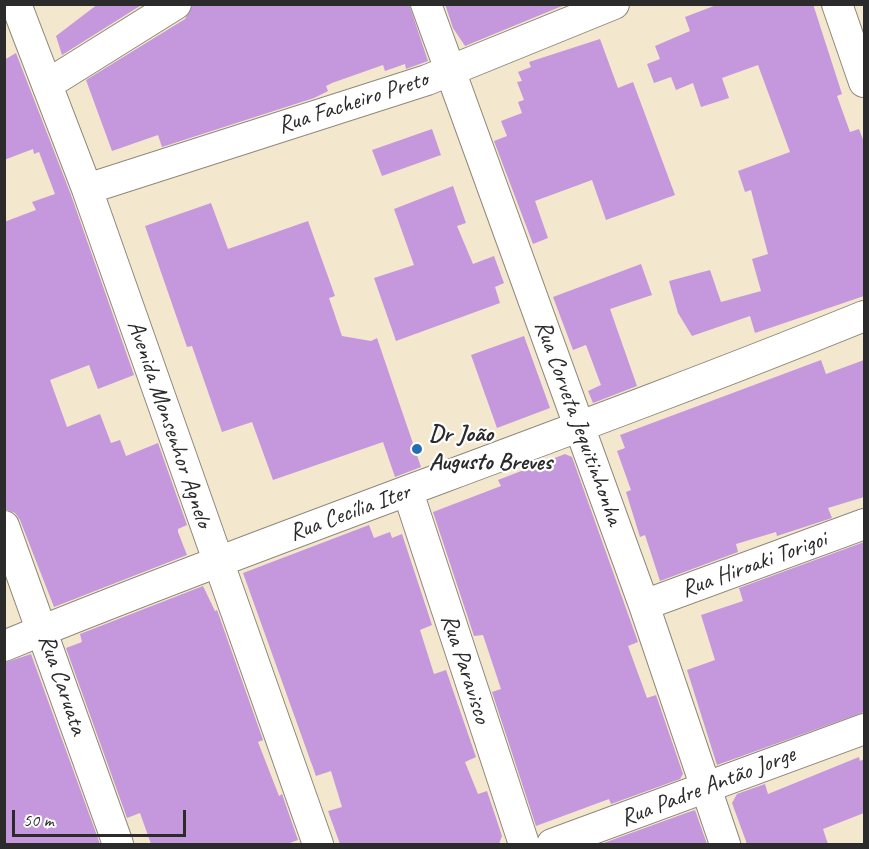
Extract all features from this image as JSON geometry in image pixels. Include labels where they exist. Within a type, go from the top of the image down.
[{"type":"street","points":[[48,84],[176,4]]},
{"type":"street","name":"Rua Corveta Jequitinhonha","points":[[426,4],[581,428],[725,844]]},
{"type":"street","name":"Rua Facheiro Preto","points":[[87,189],[449,71],[614,4]]},
{"type":"street","points":[[837,4],[864,82]]},
{"type":"street","name":"Avenida Monsenhor Agnelo","points":[[21,13],[87,189],[216,561],[318,844]]},
{"type":"street","name":"Rua Cecília Iter","points":[[4,646],[216,561],[581,428],[864,316]]},
{"type":"street","name":"Rua Paravisco","points":[[408,492],[524,844]]},
{"type":"street","name":"Rua Hiroaki Torigoi","points":[[644,605],[864,524]]},
{"type":"street","name":"Rua Caruata","points":[[4,526],[118,844]]},
{"type":"street","name":"Rua Padre Antão Jorge","points":[[552,844],[864,729]]},
{"type":"building","points":[[98,4],[143,4],[62,55],[56,36]]},
{"type":"building","points":[[193,4],[409,4],[428,61],[406,69],[405,64],[385,71],[383,65],[332,83],[326,86],[328,91],[314,98],[162,147],[158,135],[112,151],[86,80],[185,19]]},
{"type":"building","points":[[445,4],[567,4],[465,46],[453,28]]},
{"type":"building","points":[[719,4],[813,4],[842,94],[837,96],[850,132],[859,129],[864,142],[864,296],[755,333],[750,316],[692,336],[678,313],[669,281],[710,270],[721,302],[761,291],[752,259],[768,254],[751,190],[745,192],[738,171],[790,152],[758,65],[722,78],[729,98],[701,107],[693,83],[676,90],[671,77],[654,83],[647,64],[660,59],[655,46],[690,31],[685,17]]},
{"type":"building","points":[[600,39],[618,88],[633,82],[675,195],[606,220],[592,180],[535,201],[548,238],[533,244],[494,141],[507,136],[501,121],[522,113],[518,102],[524,100],[517,82],[522,81],[518,72],[531,67],[529,62]]},
{"type":"building","points":[[16,53],[71,195],[134,375],[98,389],[89,365],[50,380],[67,427],[100,414],[111,443],[120,440],[126,456],[158,443],[187,525],[178,529],[178,532],[187,555],[54,607],[20,520],[15,513],[4,509],[4,222],[36,210],[32,202],[55,194],[39,152],[34,154],[33,149],[4,160],[4,60]]},
{"type":"building","points":[[432,129],[441,155],[382,176],[372,150]]},
{"type":"building","points":[[453,186],[466,223],[457,226],[473,264],[494,256],[504,283],[495,287],[500,303],[396,341],[374,278],[414,265],[394,209]]},
{"type":"building","points":[[211,203],[228,249],[308,221],[335,296],[329,298],[342,336],[371,341],[377,338],[421,467],[395,477],[383,442],[273,480],[252,422],[222,432],[192,346],[187,347],[145,226]]},
{"type":"building","points":[[641,264],[652,295],[610,309],[637,386],[593,403],[588,391],[601,385],[586,345],[573,350],[553,297]]},
{"type":"building","points":[[524,336],[550,408],[497,428],[471,355]]},
{"type":"building","points":[[821,360],[826,374],[864,360],[864,497],[828,508],[832,518],[777,536],[776,532],[736,544],[738,552],[660,581],[645,535],[640,537],[626,492],[631,490],[617,451],[625,448],[620,435]]},
{"type":"building","points":[[565,454],[572,457],[638,642],[628,646],[647,698],[656,695],[683,774],[680,779],[611,804],[609,799],[536,826],[492,692],[501,689],[483,635],[474,636],[433,512],[501,486],[498,480]]},
{"type":"building","points":[[369,525],[374,538],[390,532],[392,538],[402,534],[432,625],[420,630],[434,674],[446,670],[476,757],[465,762],[478,794],[487,791],[502,836],[499,844],[340,844],[328,811],[342,807],[331,771],[316,776],[243,573]]},
{"type":"building","points":[[864,542],[864,712],[717,765],[687,670],[715,660],[701,615],[743,601],[739,588]]},
{"type":"building","points":[[203,586],[215,611],[217,610],[263,740],[258,742],[279,796],[282,794],[298,840],[287,844],[151,844],[140,813],[127,818],[66,648],[82,642],[80,634]]},
{"type":"building","points":[[31,654],[100,844],[4,844],[4,663]]},
{"type":"building","points":[[859,757],[860,761],[864,759],[864,813],[823,829],[828,844],[747,844],[732,803],[737,794],[765,784],[768,794]]},
{"type":"building","points":[[695,810],[707,844],[601,844],[686,813]]},
{"type":"place","name":"Dr João Augusto Breves","points":[[417,449]]}]
